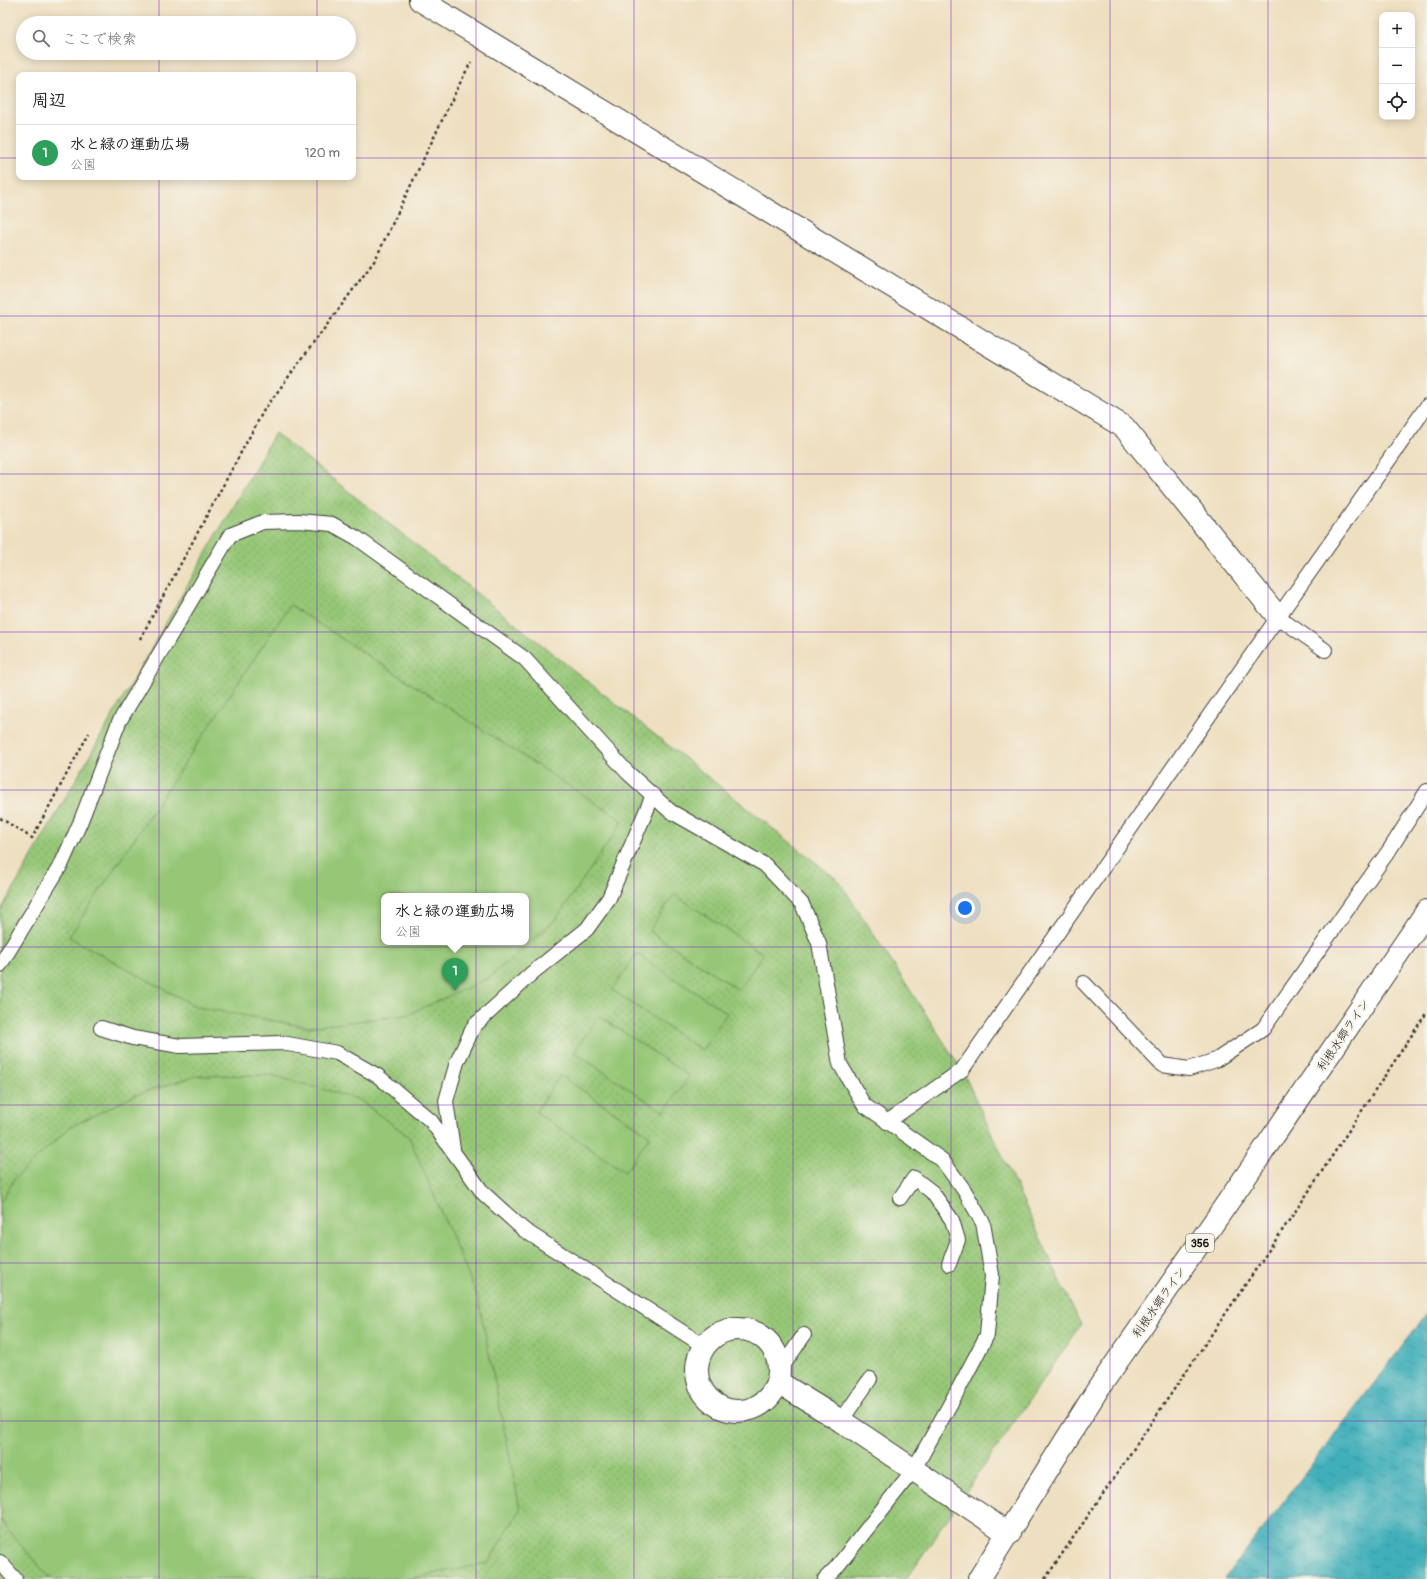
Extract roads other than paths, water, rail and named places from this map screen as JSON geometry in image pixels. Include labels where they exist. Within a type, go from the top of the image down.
[{"type":"main road","points":[[420,0],[1124,427],[1278,617]]},
{"type":"main road","name":"利根水郷ライン","points":[[980,1579],[1098,1389],[1427,911]]},
{"type":"main road","points":[[738,1329],[751,1331],[763,1337],[772,1346],[778,1357],[779,1376],[772,1394],[762,1403],[751,1410],[738,1412],[726,1410],[714,1404],[705,1395],[699,1383],[697,1370],[698,1357],[704,1346],[714,1336],[725,1331],[738,1329]]},
{"type":"main road","points":[[779,1376],[841,1421],[1009,1534]]},
{"type":"lane","points":[[887,1122],[962,1070],[1427,406]]},
{"type":"lane","points":[[0,965],[62,863],[80,823],[119,722],[230,535],[263,522],[299,521],[332,524],[358,538],[525,658],[627,772],[670,811],[765,865],[802,904],[819,943],[840,1064],[864,1105],[942,1160],[964,1190],[983,1223],[992,1274],[987,1335],[914,1469],[836,1568],[825,1579]]},
{"type":"lane","points":[[1278,617],[1325,650]]},
{"type":"lane","points":[[1084,983],[1162,1065],[1189,1069],[1216,1060],[1263,1029],[1390,849],[1427,791]]},
{"type":"lane","points":[[453,1152],[446,1101],[457,1062],[474,1026],[532,973],[587,929],[609,898],[652,795]]},
{"type":"lane","points":[[101,1028],[133,1038],[180,1046],[282,1043],[337,1053],[378,1076],[426,1116],[483,1193],[524,1230],[704,1346]]},
{"type":"lane","points":[[900,1198],[914,1178],[932,1192],[952,1220],[958,1240],[949,1264]]},
{"type":"lane","points":[[779,1376],[804,1335]]},
{"type":"lane","points":[[841,1421],[870,1379]]},
{"type":"lane","points":[[0,1562],[15,1579]]},
{"type":"water","points":[[1427,1314],[1427,1579],[1224,1579]]},
{"type":"place","name":"水と緑の運動広場","points":[[455,991]]}]
